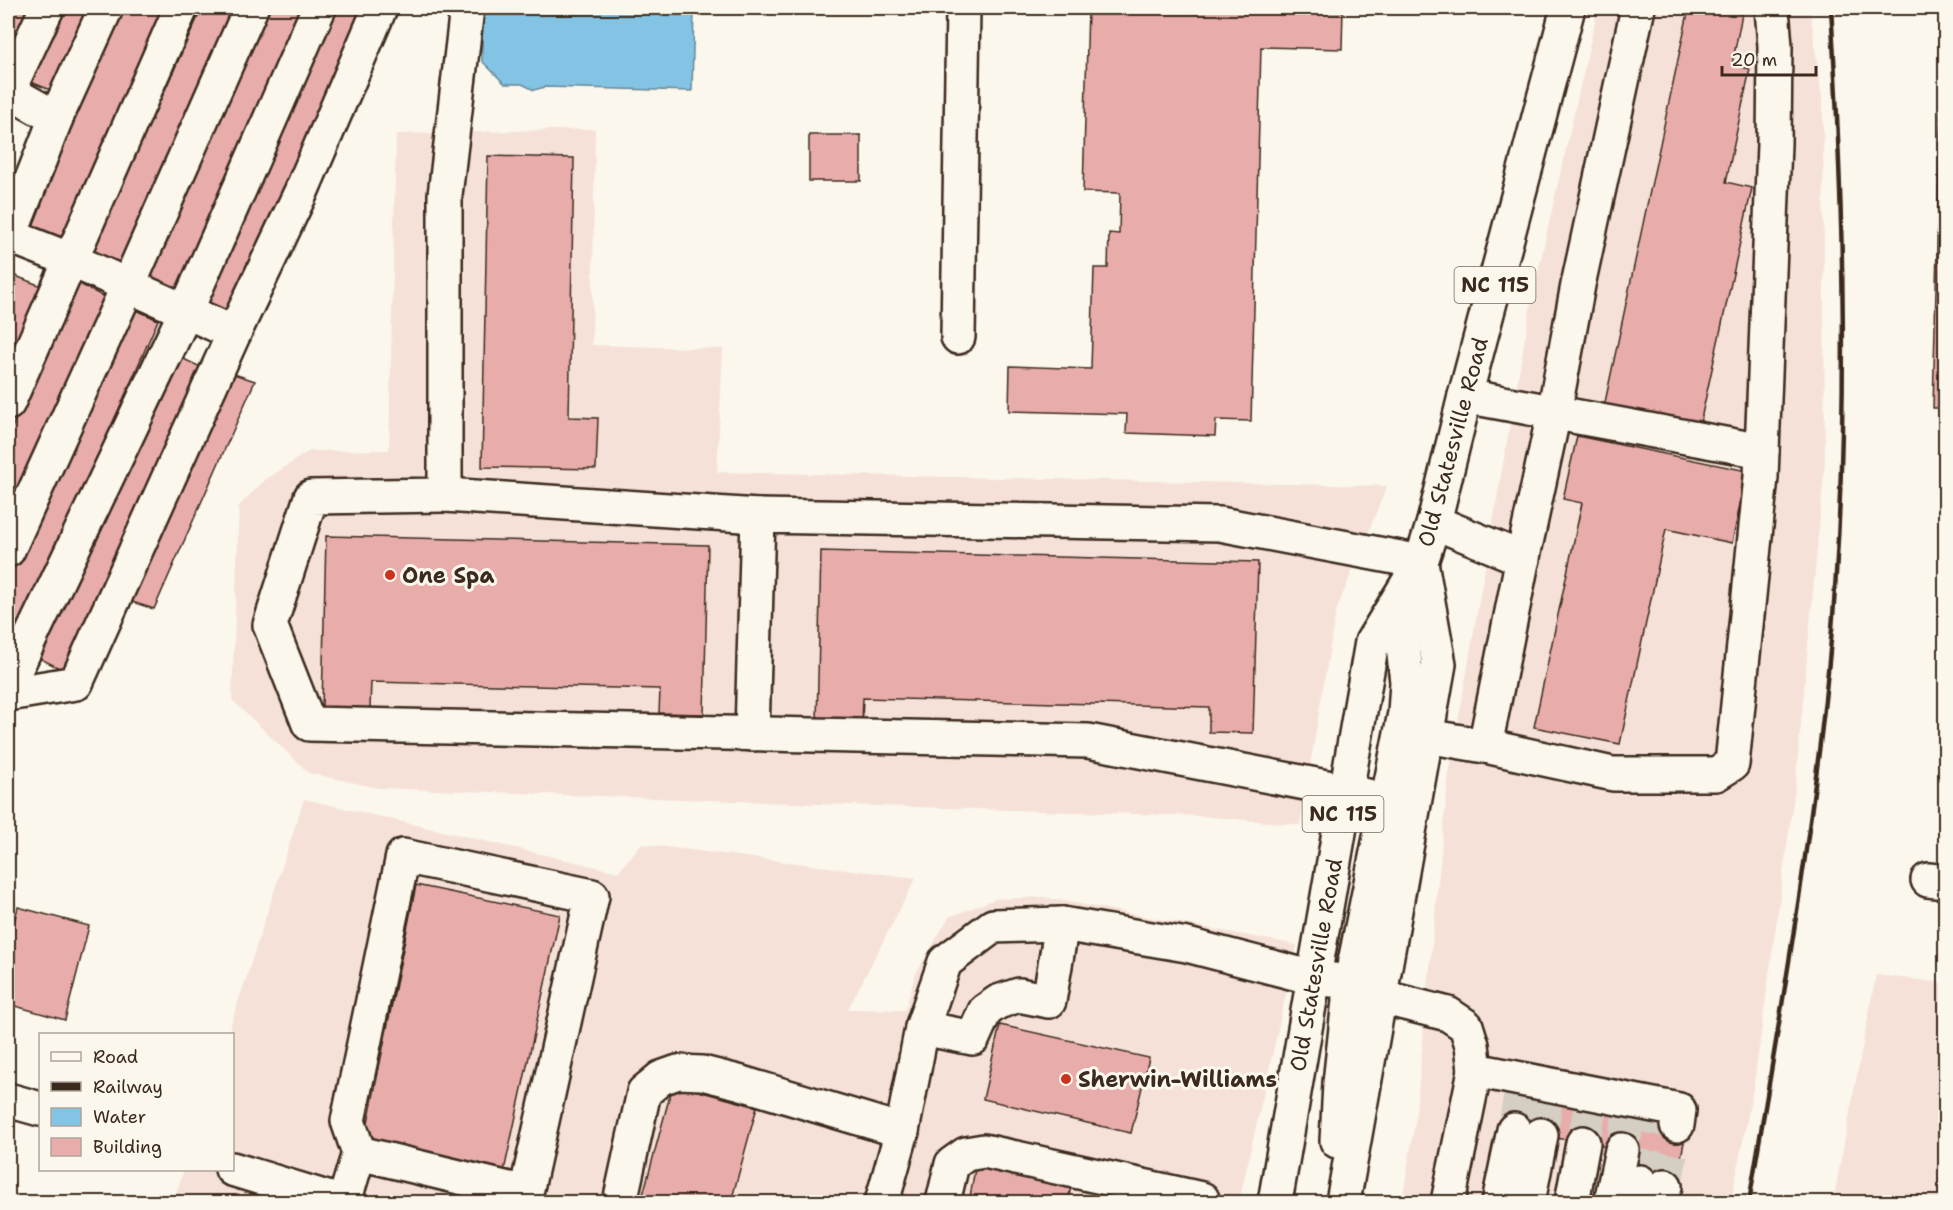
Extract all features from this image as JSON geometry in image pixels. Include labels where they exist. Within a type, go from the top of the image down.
[{"type":"main road","points":[[47,8],[8,91],[56,118]]},
{"type":"main road","points":[[106,8],[56,118],[9,238],[70,260],[234,333]]},
{"type":"main road","points":[[8,403],[182,8]]},
{"type":"main road","points":[[8,550],[251,8]]},
{"type":"main road","points":[[8,685],[185,313],[319,8]]},
{"type":"main road","points":[[8,693],[76,683],[234,333],[301,192],[380,8]]},
{"type":"main road","points":[[445,495],[445,195],[467,8]]},
{"type":"main road","points":[[958,337],[963,8]]},
{"type":"main road","name":"Old Statesville Road","points":[[1275,1203],[1372,642],[1421,562],[1434,522],[1568,8]]},
{"type":"main road","points":[[1485,746],[1578,285],[1638,8]]},
{"type":"main road","points":[[1426,736],[1485,746],[1613,774],[1716,774],[1732,764],[1762,451],[1774,144],[1775,46],[1772,8]]},
{"type":"main road","points":[[1465,396],[1762,451]]},
{"type":"main road","points":[[1388,801],[1088,741],[309,724],[270,625],[311,497],[445,495],[758,516],[1220,524],[1421,562]]},
{"type":"main road","points":[[752,734],[758,516]]},
{"type":"main road","points":[[1434,522],[1523,559]]},
{"type":"main road","name":"Old Statesville Road","points":[[1341,1203],[1381,997],[1439,664],[1421,562]]},
{"type":"main road","points":[[1341,1203],[1336,1134],[1352,982],[1405,713],[1407,682],[1398,600]]},
{"type":"main road","points":[[234,1170],[342,1203],[359,1153],[348,1121],[403,856],[592,896],[526,1193],[359,1153]]},
{"type":"main road","points":[[922,1028],[973,1038],[985,1011],[998,1002],[1019,995],[1049,1001],[1062,924]]},
{"type":"main road","points":[[882,1203],[902,1131],[922,1028],[945,962],[993,926],[1062,924],[1187,945],[1314,978],[1352,982],[1381,997],[1448,1014],[1466,1026],[1472,1046],[1475,1070],[1448,1203]]},
{"type":"main road","points":[[1475,1070],[1535,1091],[1628,1109]]},
{"type":"main road","points":[[620,1203],[644,1092],[661,1078],[678,1072],[702,1073],[738,1082],[902,1131]]},
{"type":"main road","points":[[8,1100],[39,1109]]},
{"type":"main road","points":[[1499,1203],[1527,1133],[1528,1203]]},
{"type":"main road","points":[[1572,1203],[1603,1146]]},
{"type":"main road","points":[[1594,1203],[1603,1146]]},
{"type":"main road","points":[[1603,1146],[1611,1203]]},
{"type":"main road","points":[[943,1203],[952,1164],[966,1154],[984,1151],[1119,1192],[1202,1199],[1201,1203]]},
{"type":"shaded area","points":[[1598,8],[1810,8],[1823,107],[1825,462],[1795,788],[1754,1084],[1731,1202],[1402,1202],[1415,1122],[1448,780],[1532,298]]},
{"type":"shaded area","points":[[595,129],[592,345],[723,349],[717,472],[1387,486],[1336,611],[1300,825],[1201,816],[378,788],[309,773],[232,700],[239,506],[265,480],[309,451],[389,450],[396,134]]},
{"type":"shaded area","points":[[304,799],[618,872],[641,844],[916,878],[848,1009],[905,1010],[916,973],[949,917],[995,899],[1043,897],[1297,945],[1239,1202],[173,1202],[184,1171],[234,1171],[234,1033],[228,1033]]},
{"type":"shaded area","points":[[1876,975],[1945,983],[1945,1202],[1833,1202]]},
{"type":"water","points":[[484,8],[694,8],[692,91],[545,87],[534,90],[522,84],[505,84],[482,61]]},
{"type":"building","points":[[8,8],[32,8],[8,60]]},
{"type":"building","points":[[59,8],[98,8],[60,94],[26,80]]},
{"type":"building","points":[[122,8],[167,8],[61,246],[23,228]]},
{"type":"building","points":[[202,8],[237,8],[116,269],[91,254]]},
{"type":"building","points":[[266,8],[304,8],[173,299],[141,281]]},
{"type":"building","points":[[334,8],[371,8],[231,316],[197,302]]},
{"type":"building","points":[[1088,8],[1343,8],[1342,49],[1261,47],[1251,421],[1216,420],[1215,436],[1126,433],[1127,414],[1009,411],[1010,366],[1091,369],[1094,268],[1108,268],[1109,233],[1119,234],[1120,193],[1083,192]]},
{"type":"building","points":[[1689,8],[1743,9],[1732,65],[1750,69],[1726,182],[1752,188],[1699,428],[1604,407]]},
{"type":"building","points":[[1943,8],[1946,8],[1946,408],[1933,408]]},
{"type":"building","points":[[809,135],[861,135],[861,181],[809,181]]},
{"type":"building","points":[[488,156],[574,158],[569,417],[598,418],[596,469],[482,467]]},
{"type":"building","points":[[8,273],[41,286],[8,361]]},
{"type":"building","points":[[78,283],[106,298],[8,515],[8,436]]},
{"type":"building","points":[[128,306],[158,320],[8,662],[8,568]]},
{"type":"building","points":[[175,355],[203,368],[67,672],[33,655]]},
{"type":"building","points":[[228,372],[255,381],[154,609],[126,600]]},
{"type":"building","points":[[1577,436],[1747,471],[1732,543],[1666,529],[1620,744],[1534,727],[1582,503],[1563,499]]},
{"type":"building","points":[[326,536],[708,545],[704,714],[659,713],[660,689],[371,682],[370,708],[322,707]]},
{"type":"building","points":[[821,551],[1258,562],[1253,733],[1209,732],[1209,707],[863,698],[862,723],[817,722]]},
{"type":"building","points":[[416,885],[560,915],[504,1171],[364,1142]]},
{"type":"building","points":[[18,907],[89,926],[65,1020],[8,1004],[8,937],[10,938]]},
{"type":"building","name":"Sherwin-Williams","points":[[1000,1025],[1149,1058],[1131,1133],[983,1099]]},
{"type":"building","points":[[673,1084],[757,1107],[731,1202],[641,1202]]},
{"type":"building","points":[[1505,1095],[1687,1127],[1675,1188],[1626,1179],[1631,1151],[1499,1128]]},
{"type":"building","points":[[977,1158],[1073,1175],[1068,1202],[969,1202]]},
{"type":"tunnel","points":[[1514,1130],[1520,1097]]},
{"type":"tunnel","points":[[1541,1135],[1546,1102]]},
{"type":"tunnel","points":[[1583,1143],[1590,1109]]},
{"type":"tunnel","points":[[1622,1150],[1629,1117]]},
{"type":"tunnel","points":[[1640,1182],[1653,1121]]},
{"type":"tunnel","points":[[1665,1186],[1677,1125]]},
{"type":"railway","points":[[1749,1202],[1807,845],[1832,629],[1841,474],[1843,318],[1842,240],[1831,8]]},
{"type":"place","name":"One Spa","points":[[390,575]]},
{"type":"place","name":"Sherwin-Williams","points":[[1066,1079]]}]
